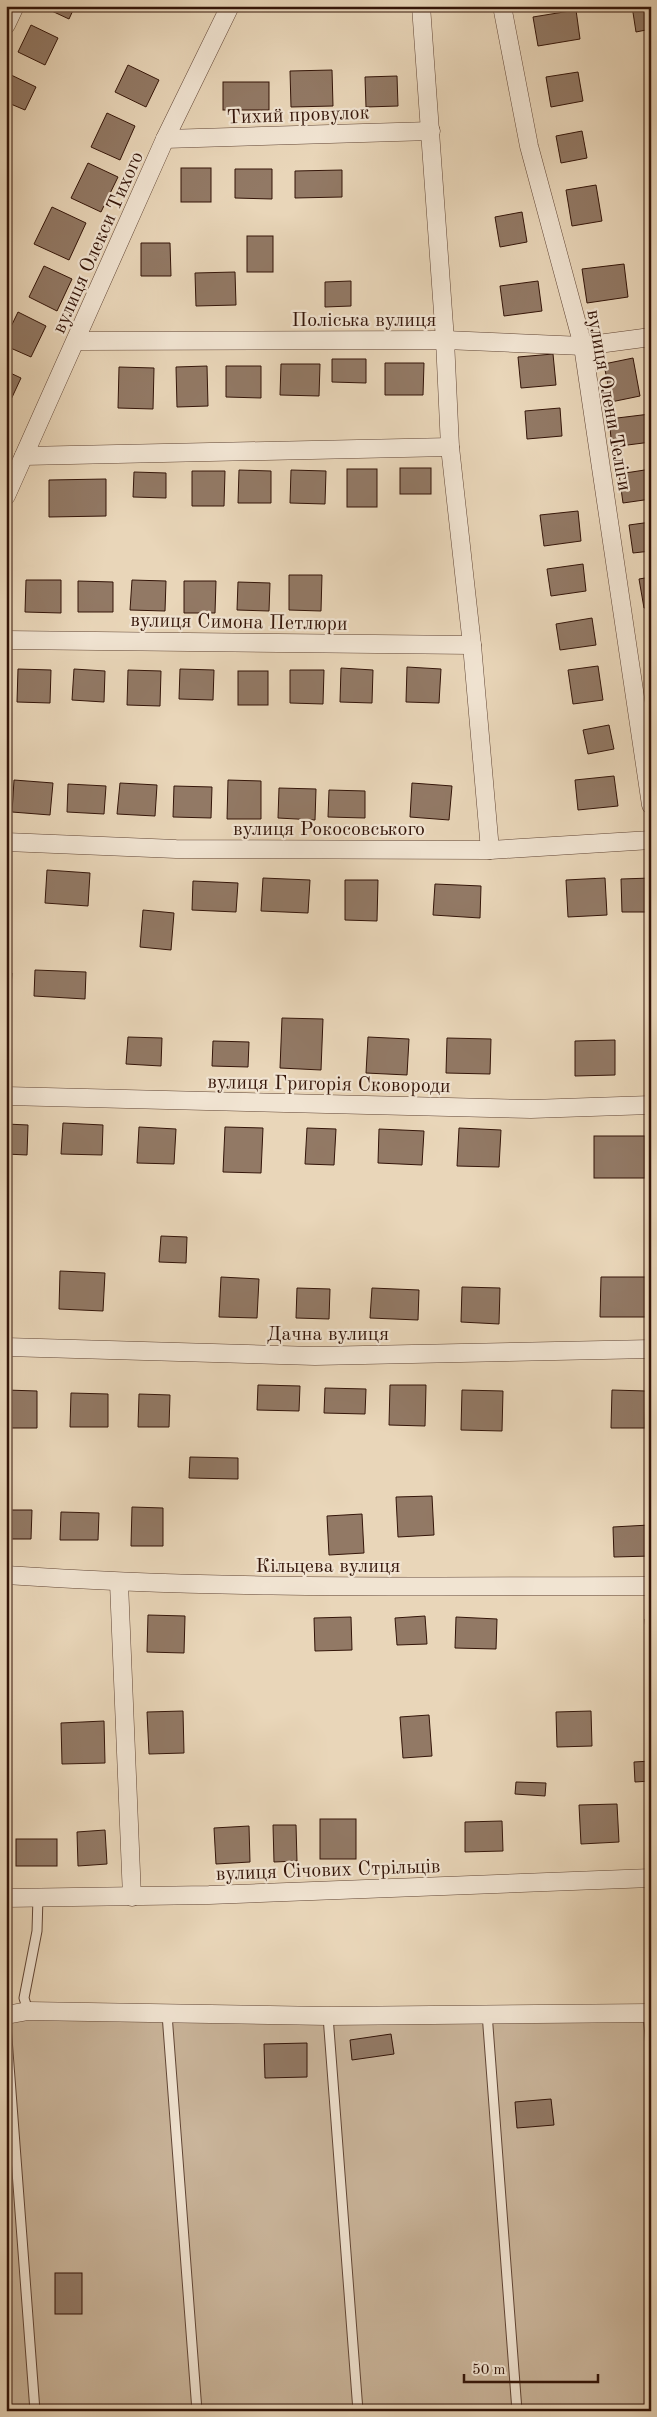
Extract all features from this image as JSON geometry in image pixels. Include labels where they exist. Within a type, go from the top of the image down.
[{"type":"street","points":[[6,25],[15,6]]},
{"type":"street","name":"вулиця Олекси Тихого","points":[[6,496],[77,341],[165,139],[230,6]]},
{"type":"street","points":[[421,6],[445,340],[450,447],[472,646],[490,850]]},
{"type":"street","name":"вулиця Олени Теліги","points":[[502,6],[529,146],[583,346],[651,805]]},
{"type":"street","name":"Тихий провулок","points":[[165,139],[431,132]]},
{"type":"street","name":"Поліська вулиця","points":[[77,341],[445,340],[583,346],[651,337]]},
{"type":"street","points":[[24,456],[450,447]]},
{"type":"street","name":"вулиця Симона Петлюри","points":[[6,640],[472,646]]},
{"type":"street","name":"вулиця Рокосовського","points":[[6,842],[176,849],[490,850],[651,840]]},
{"type":"street","name":"вулиця Григорія Сковороди","points":[[6,1096],[531,1109],[651,1105]]},
{"type":"street","name":"Дачна вулиця","points":[[6,1347],[315,1356],[651,1349]]},
{"type":"street","name":"Кільцева вулиця","points":[[6,1575],[119,1583],[269,1586],[651,1586]]},
{"type":"street","points":[[119,1583],[132,1897]]},
{"type":"street","name":"вулиця Січових Стрільців","points":[[6,1898],[132,1897],[651,1878]]},
{"type":"street","points":[[6,2015],[28,2011],[328,2016],[487,2013],[649,2013]]},
{"type":"lane","points":[[28,2011],[24,1998],[37,1930],[38,1897]]},
{"type":"lane","points":[[487,2013],[517,2411]]},
{"type":"lane","points":[[649,2013],[651,2047]]},
{"type":"lane","points":[[166,2014],[196,2411]]},
{"type":"lane","points":[[328,2016],[358,2411]]},
{"type":"lane","points":[[6,2026],[34,2411]]},
{"type":"shaded area","points":[[651,2013],[651,2411],[6,2411],[6,2020],[76,2016]]},
{"type":"building","points":[[41,6],[75,6],[69,19]]},
{"type":"building","points":[[632,6],[651,6],[651,29],[636,32]]},
{"type":"building","points":[[576,10],[580,39],[538,46],[533,17]]},
{"type":"building","points":[[31,25],[58,38],[45,65],[18,52]]},
{"type":"building","points":[[128,65],[159,80],[146,107],[115,92]]},
{"type":"building","points":[[332,70],[333,106],[291,107],[290,71]]},
{"type":"building","points":[[578,72],[583,101],[551,107],[546,77]]},
{"type":"building","points":[[7,73],[36,87],[25,110],[6,102]]},
{"type":"building","points":[[397,76],[398,106],[366,107],[365,77]]},
{"type":"building","points":[[223,82],[269,82],[269,110],[223,110]]},
{"type":"building","points":[[107,113],[135,126],[120,160],[91,147]]},
{"type":"building","points":[[582,131],[587,158],[561,163],[556,136]]},
{"type":"building","points":[[88,163],[118,177],[101,212],[71,198]]},
{"type":"building","points":[[181,168],[211,168],[211,202],[181,202]]},
{"type":"building","points":[[235,169],[272,169],[272,199],[235,198]]},
{"type":"building","points":[[342,170],[342,197],[295,198],[295,171]]},
{"type":"building","points":[[596,185],[602,221],[572,226],[566,190]]},
{"type":"building","points":[[52,207],[86,223],[69,260],[34,244]]},
{"type":"building","points":[[522,212],[527,242],[500,247],[495,217]]},
{"type":"building","points":[[247,236],[273,236],[273,272],[247,272]]},
{"type":"building","points":[[141,243],[170,243],[171,276],[141,276]]},
{"type":"building","points":[[624,264],[628,297],[587,303],[582,269]]},
{"type":"building","points":[[44,266],[72,279],[57,311],[29,297]]},
{"type":"building","points":[[235,272],[236,305],[196,306],[195,273]]},
{"type":"building","points":[[351,281],[351,306],[325,307],[325,282]]},
{"type":"building","points":[[538,281],[542,311],[504,316],[500,286]]},
{"type":"building","points":[[18,312],[46,326],[31,357],[6,346],[6,337]]},
{"type":"building","points":[[553,354],[556,385],[521,388],[518,357]]},
{"type":"building","points":[[633,358],[640,396],[611,402],[604,364]]},
{"type":"building","points":[[332,359],[366,359],[366,383],[332,382]]},
{"type":"building","points":[[385,363],[424,363],[423,395],[385,395]]},
{"type":"building","points":[[281,364],[320,364],[319,396],[280,395]]},
{"type":"building","points":[[207,366],[208,406],[177,407],[176,367]]},
{"type":"building","points":[[226,366],[261,366],[261,398],[226,397]]},
{"type":"building","points":[[119,367],[154,368],[153,409],[118,408]]},
{"type":"building","points":[[6,371],[21,378],[8,406],[6,406]]},
{"type":"building","points":[[560,408],[562,436],[527,439],[525,411]]},
{"type":"building","points":[[650,414],[651,442],[612,447],[609,419]]},
{"type":"building","points":[[400,468],[431,468],[431,494],[400,494]]},
{"type":"building","points":[[347,469],[377,469],[377,507],[347,507]]},
{"type":"building","points":[[651,469],[651,499],[623,503],[619,474]]},
{"type":"building","points":[[239,470],[271,471],[271,503],[238,503]]},
{"type":"building","points":[[291,470],[326,471],[325,504],[290,503]]},
{"type":"building","points":[[192,471],[225,471],[224,506],[192,506]]},
{"type":"building","points":[[134,472],[166,473],[166,498],[133,497]]},
{"type":"building","points":[[106,479],[106,516],[49,517],[49,480]]},
{"type":"building","points":[[578,511],[581,541],[544,546],[540,515]]},
{"type":"building","points":[[651,522],[651,551],[633,553],[629,525]]},
{"type":"building","points":[[583,564],[586,591],[551,596],[547,569]]},
{"type":"building","points":[[289,575],[322,575],[321,611],[289,610]]},
{"type":"building","points":[[651,577],[651,607],[644,608],[639,579]]},
{"type":"building","points":[[26,580],[61,580],[61,613],[25,612]]},
{"type":"building","points":[[132,580],[166,581],[165,611],[130,610]]},
{"type":"building","points":[[78,581],[113,582],[113,612],[78,612]]},
{"type":"building","points":[[184,581],[216,581],[215,613],[184,613]]},
{"type":"building","points":[[238,582],[270,583],[269,611],[237,610]]},
{"type":"building","points":[[592,618],[596,645],[560,650],[556,624]]},
{"type":"building","points":[[651,624],[651,650],[646,625]]},
{"type":"building","points":[[598,666],[603,700],[573,704],[568,670]]},
{"type":"building","points":[[407,667],[441,669],[439,703],[406,702]]},
{"type":"building","points":[[341,668],[373,670],[372,703],[340,702]]},
{"type":"building","points":[[18,669],[51,670],[50,703],[17,702]]},
{"type":"building","points":[[74,669],[105,671],[104,702],[72,700]]},
{"type":"building","points":[[180,669],[214,670],[213,700],[179,699]]},
{"type":"building","points":[[128,670],[161,671],[160,706],[127,705]]},
{"type":"building","points":[[290,670],[324,670],[323,704],[290,703]]},
{"type":"building","points":[[238,671],[268,671],[268,705],[238,705]]},
{"type":"building","points":[[609,725],[614,749],[588,754],[583,730]]},
{"type":"building","points":[[614,776],[618,806],[578,810],[575,780]]},
{"type":"building","points":[[14,780],[53,783],[50,815],[12,812]]},
{"type":"building","points":[[228,780],[261,781],[261,819],[227,819]]},
{"type":"building","points":[[120,783],[157,785],[155,816],[117,814]]},
{"type":"building","points":[[412,783],[452,786],[449,820],[410,817]]},
{"type":"building","points":[[68,784],[106,786],[104,814],[67,812]]},
{"type":"building","points":[[174,786],[212,787],[211,818],[173,817]]},
{"type":"building","points":[[279,788],[316,789],[315,820],[278,818]]},
{"type":"building","points":[[329,790],[365,791],[365,818],[328,817]]},
{"type":"building","points":[[47,870],[90,873],[88,906],[45,903]]},
{"type":"building","points":[[263,878],[310,880],[308,913],[261,911]]},
{"type":"building","points":[[605,878],[607,915],[568,917],[566,880]]},
{"type":"building","points":[[651,878],[651,912],[622,912],[621,879]]},
{"type":"building","points":[[345,880],[378,880],[377,921],[345,920]]},
{"type":"building","points":[[193,881],[238,883],[236,912],[192,910]]},
{"type":"building","points":[[435,884],[481,886],[480,918],[433,915]]},
{"type":"building","points":[[143,910],[174,913],[171,950],[140,947]]},
{"type":"building","points":[[35,970],[86,972],[85,999],[34,996]]},
{"type":"building","points":[[6,973],[12,973],[10,1001],[6,1001]]},
{"type":"building","points":[[282,1018],[323,1019],[321,1070],[280,1068]]},
{"type":"building","points":[[128,1037],[162,1038],[161,1066],[126,1064]]},
{"type":"building","points":[[368,1037],[409,1039],[407,1075],[366,1073]]},
{"type":"building","points":[[447,1038],[491,1039],[490,1074],[446,1073]]},
{"type":"building","points":[[615,1040],[615,1075],[575,1076],[575,1041]]},
{"type":"building","points":[[213,1041],[249,1042],[248,1067],[212,1066]]},
{"type":"building","points":[[63,1123],[103,1125],[102,1155],[61,1154]]},
{"type":"building","points":[[6,1124],[28,1125],[27,1155],[6,1154]]},
{"type":"building","points":[[139,1127],[176,1129],[174,1164],[137,1163]]},
{"type":"building","points":[[225,1127],[263,1128],[261,1173],[223,1172]]},
{"type":"building","points":[[307,1128],[336,1129],[334,1165],[305,1164]]},
{"type":"building","points":[[459,1128],[501,1130],[499,1167],[457,1166]]},
{"type":"building","points":[[379,1129],[424,1131],[422,1165],[378,1163]]},
{"type":"building","points":[[594,1136],[645,1136],[645,1178],[594,1178]]},
{"type":"building","points":[[161,1236],[187,1237],[186,1263],[159,1262]]},
{"type":"building","points":[[6,1262],[9,1262],[8,1301],[6,1301]]},
{"type":"building","points":[[60,1271],[105,1273],[103,1311],[59,1309]]},
{"type":"building","points":[[221,1277],[259,1279],[257,1318],[219,1317]]},
{"type":"building","points":[[601,1277],[648,1277],[647,1317],[600,1317]]},
{"type":"building","points":[[462,1287],[500,1288],[499,1324],[461,1322]]},
{"type":"building","points":[[297,1288],[330,1289],[329,1319],[296,1318]]},
{"type":"building","points":[[372,1288],[419,1290],[418,1320],[370,1318]]},
{"type":"building","points":[[258,1385],[300,1386],[299,1411],[257,1410]]},
{"type":"building","points":[[390,1385],[426,1385],[425,1426],[389,1425]]},
{"type":"building","points":[[325,1388],[366,1389],[365,1414],[324,1413]]},
{"type":"building","points":[[6,1390],[37,1391],[37,1428],[6,1428]]},
{"type":"building","points":[[462,1390],[503,1391],[502,1431],[461,1430]]},
{"type":"building","points":[[612,1390],[646,1391],[645,1428],[611,1428]]},
{"type":"building","points":[[71,1393],[108,1394],[108,1427],[70,1427]]},
{"type":"building","points":[[139,1394],[170,1395],[169,1427],[138,1427]]},
{"type":"building","points":[[190,1457],[238,1458],[238,1479],[189,1478]]},
{"type":"building","points":[[432,1496],[434,1535],[398,1537],[396,1497]]},
{"type":"building","points":[[132,1507],[163,1508],[163,1546],[131,1546]]},
{"type":"building","points":[[6,1510],[32,1510],[31,1539],[6,1539]]},
{"type":"building","points":[[61,1512],[99,1513],[98,1540],[60,1540]]},
{"type":"building","points":[[362,1514],[364,1553],[329,1555],[327,1516]]},
{"type":"building","points":[[649,1525],[651,1556],[614,1557],[613,1527]]},
{"type":"building","points":[[148,1615],[185,1616],[184,1653],[147,1652]]},
{"type":"building","points":[[425,1616],[427,1644],[397,1645],[395,1618]]},
{"type":"building","points":[[351,1617],[352,1650],[315,1651],[314,1618]]},
{"type":"building","points":[[456,1617],[497,1619],[496,1649],[455,1648]]},
{"type":"building","points":[[651,1618],[651,1644],[647,1645],[645,1619]]},
{"type":"building","points":[[183,1711],[184,1753],[149,1754],[147,1712]]},
{"type":"building","points":[[591,1711],[592,1746],[557,1747],[556,1712]]},
{"type":"building","points":[[429,1715],[432,1756],[403,1758],[400,1717]]},
{"type":"building","points":[[104,1721],[105,1763],[62,1764],[61,1723]]},
{"type":"building","points":[[651,1761],[651,1781],[635,1782],[634,1762]]},
{"type":"building","points":[[516,1782],[546,1783],[545,1796],[515,1794]]},
{"type":"building","points":[[617,1804],[619,1842],[581,1844],[579,1805]]},
{"type":"building","points":[[646,1810],[651,1810],[651,1845],[646,1846]]},
{"type":"building","points":[[320,1819],[356,1819],[356,1859],[320,1859]]},
{"type":"building","points":[[502,1821],[503,1851],[465,1852],[465,1822]]},
{"type":"building","points":[[273,1825],[296,1825],[297,1861],[274,1862]]},
{"type":"building","points":[[249,1826],[250,1862],[216,1864],[214,1828]]},
{"type":"building","points":[[105,1830],[107,1864],[78,1866],[77,1832]]},
{"type":"building","points":[[16,1839],[57,1839],[57,1866],[16,1866]]},
{"type":"building","points":[[391,2034],[394,2054],[352,2060],[350,2040]]},
{"type":"building","points":[[307,2043],[307,2077],[265,2078],[264,2044]]},
{"type":"building","points":[[551,2099],[554,2125],[517,2128],[515,2102]]},
{"type":"building","points":[[55,2273],[82,2273],[82,2314],[55,2314]]}]
